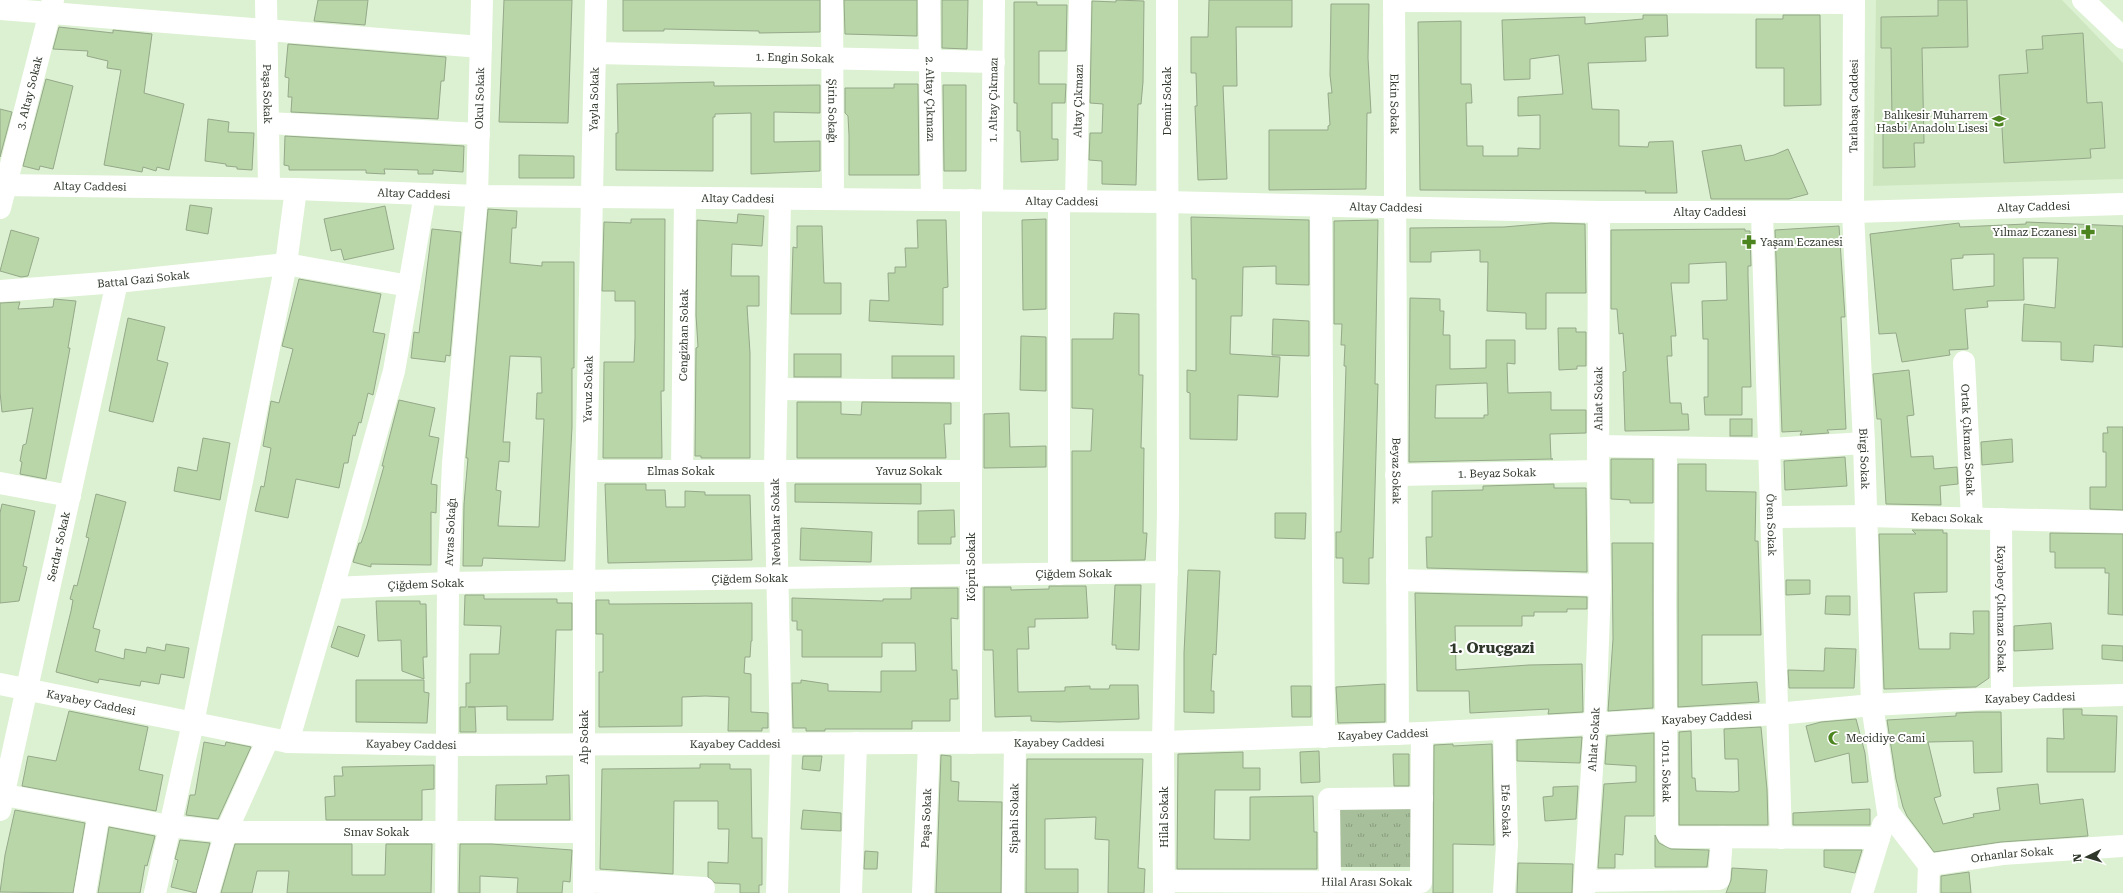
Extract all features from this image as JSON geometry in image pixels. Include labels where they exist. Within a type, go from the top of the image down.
[{"type":"street","name":"Paşa Sokak","points":[[266,0],[269,188]]},
{"type":"street","name":"Okul Sokak","points":[[477,196],[482,0]]},
{"type":"street","name":"Yayla Sokak","points":[[592,197],[596,0]]},
{"type":"street","name":"Şirin Sokağı","points":[[832,0],[833,199]]},
{"type":"street","name":"2. Altay Çıkmazı","points":[[929,0],[932,199]]},
{"type":"street","name":"1. Altay Çıkmazı","points":[[981,200],[994,62],[994,0]]},
{"type":"street","name":"Altay Çıkmazı","points":[[1059,574],[1067,201],[1080,0]]},
{"type":"street","name":"Demir Sokak","points":[[1167,0],[1167,572]]},
{"type":"street","points":[[2083,0],[2123,38]]},
{"type":"street","points":[[1394,1],[1854,1]]},
{"type":"street","name":"Ekin Sokak","points":[[1394,1],[1395,208]]},
{"type":"street","name":"Tarlabaşı Caddesi","points":[[1853,212],[1854,1]]},
{"type":"street","points":[[0,9],[51,7],[266,31],[481,47]]},
{"type":"street","name":"3. Altay Sokak","points":[[0,208],[3,186],[51,7]]},
{"type":"street","name":"1. Engin Sokak","points":[[595,53],[994,62]]},
{"type":"street","points":[[268,123],[478,134]]},
{"type":"street","name":"Altay Caddesi","points":[[3,186],[269,188],[477,196],[685,199],[932,199],[1166,202],[1599,212],[1853,212],[2123,204]]},
{"type":"street","points":[[155,893],[193,723],[286,264],[296,189]]},
{"type":"street","points":[[208,893],[226,832],[278,740],[333,588],[394,371],[425,194]]},
{"type":"street","name":"Avras Sokağı","points":[[446,893],[448,583],[452,463],[477,196]]},
{"type":"street","name":"Yavuz Sokak","points":[[584,581],[592,197]]},
{"type":"street","name":"Cengizhan Sokak","points":[[682,471],[685,199]]},
{"type":"street","name":"Nevbahar Sokak","points":[[777,893],[781,744],[775,471],[780,199]]},
{"type":"street","name":"Köprü Sokak","points":[[971,743],[971,391],[981,200]]},
{"type":"street","points":[[1321,206],[1324,737]]},
{"type":"street","name":"Beyaz Sokak","points":[[1395,208],[1398,734]]},
{"type":"street","name":"Ahlat Sokak","points":[[1584,887],[1595,723],[1600,585],[1598,471],[1599,212]]},
{"type":"street","name":"Birgi Sokak","points":[[1853,212],[1864,443],[1872,705],[1888,812]]},
{"type":"street","name":"Ören Sokak","points":[[1762,213],[1781,838]]},
{"type":"street","name":"Battal Gazi Sokak","points":[[0,291],[117,282],[286,264],[409,286]]},
{"type":"street","name":"Serdar Sokak","points":[[1,800],[117,282]]},
{"type":"street","name":"Ortak Çıkmazı Sokak","points":[[1964,362],[1972,518]]},
{"type":"street","points":[[777,389],[971,391]]},
{"type":"street","points":[[1598,446],[1769,449],[1864,443]]},
{"type":"street","name":"1011. Sokak","points":[[1666,448],[1665,720],[1667,833],[1672,837],[1879,838]]},
{"type":"street","name":"Elmas Sokak","points":[[587,471],[775,471]]},
{"type":"street","name":"Yavuz Sokak","points":[[775,471],[971,472]]},
{"type":"street","name":"1. Beyaz Sokak","points":[[1396,476],[1598,471]]},
{"type":"street","points":[[0,483],[70,496]]},
{"type":"street","name":"Kebacı Sokak","points":[[1771,516],[1866,516],[2123,522]]},
{"type":"street","name":"Kayabey Çıkmazı Sokak","points":[[2001,519],[2002,698]]},
{"type":"street","name":"Çiğdem Sokak","points":[[333,588],[448,583],[1167,572]]},
{"type":"street","name":"Hilal Sokak","points":[[1164,887],[1163,742],[1167,572]]},
{"type":"street","points":[[1397,580],[1600,585]]},
{"type":"street","name":"Alp Sokak","points":[[584,581],[584,887]]},
{"type":"street","name":"Kayabey Caddesi","points":[[0,684],[278,740],[448,745],[584,746],[1163,742],[1324,737],[1777,714],[1872,705],[2002,698],[2123,695]]},
{"type":"street","name":"Efe Sokak","points":[[1504,729],[1506,844],[1504,893]]},
{"type":"street","name":"Hilal Arası Sokak","points":[[1164,887],[1330,882],[1421,882],[1422,733]]},
{"type":"street","name":"Sipahi Sokak","points":[[1014,893],[1015,742]]},
{"type":"street","points":[[851,893],[856,743]]},
{"type":"street","name":"Paşa Sokak","points":[[923,893],[929,743]]},
{"type":"street","points":[[1330,882],[1329,798],[1422,798]]},
{"type":"street","name":"Sınav Sokak","points":[[1,800],[99,813],[169,826],[226,832],[584,832]]},
{"type":"street","points":[[1862,893],[1888,812]]},
{"type":"street","points":[[1888,812],[1929,865],[1928,893]]},
{"type":"street","points":[[85,893],[99,813]]},
{"type":"street","points":[[1584,887],[1719,879],[1722,837]]},
{"type":"street","name":"Orhanlar Sokak","points":[[1929,865],[2002,854],[2123,846]]},
{"type":"street","points":[[584,887],[704,888]]},
{"type":"shaded area","name":"Balıkesir Muharrem Hasbi Anadolu Lisesi","points":[[1876,0],[2062,0],[2123,63],[2123,179],[1873,186]]},
{"type":"green space","points":[[1334,804],[1414,804],[1414,867],[1334,867]]},
{"type":"building","points":[[318,0],[368,0],[365,25],[314,21]]},
{"type":"building","points":[[504,0],[572,0],[568,123],[499,122]]},
{"type":"building","points":[[623,0],[820,0],[820,32],[759,33],[759,31],[664,29],[664,31],[623,31]]},
{"type":"building","points":[[844,0],[917,0],[917,36],[845,34]]},
{"type":"building","points":[[942,0],[968,0],[967,49],[942,48]]},
{"type":"building","points":[[1116,0],[1144,1],[1143,82],[1141,104],[1138,104],[1136,185],[1102,184],[1102,161],[1089,160],[1090,133],[1102,133],[1103,104],[1090,103],[1092,1],[1116,2]]},
{"type":"building","points":[[1209,0],[1292,0],[1292,27],[1236,27],[1237,86],[1223,86],[1227,179],[1198,180],[1195,106],[1197,106],[1196,73],[1191,73],[1191,37],[1208,37]]},
{"type":"building","points":[[1938,0],[1967,0],[1968,47],[1922,48],[1924,143],[1914,143],[1915,167],[1883,168],[1883,121],[1892,120],[1891,48],[1881,48],[1881,17],[1938,16]]},
{"type":"building","points":[[1014,2],[1037,2],[1037,5],[1067,5],[1066,51],[1039,51],[1039,84],[1066,84],[1065,103],[1052,103],[1052,139],[1058,139],[1058,160],[1021,162],[1020,131],[1017,131],[1017,103],[1014,103]]},
{"type":"building","points":[[1331,4],[1369,4],[1368,58],[1371,113],[1367,113],[1366,189],[1269,190],[1269,130],[1328,130],[1328,126],[1330,125],[1328,93],[1332,93],[1330,75]]},
{"type":"building","points":[[1643,15],[1667,15],[1668,36],[1645,37],[1646,61],[1588,63],[1592,109],[1619,110],[1619,146],[1648,147],[1649,142],[1673,141],[1677,193],[1645,193],[1646,191],[1420,190],[1418,22],[1461,21],[1461,84],[1471,84],[1472,103],[1466,103],[1467,146],[1483,146],[1483,156],[1518,156],[1518,148],[1540,149],[1540,115],[1518,116],[1518,97],[1563,94],[1559,55],[1530,59],[1530,79],[1504,80],[1502,20],[1585,17],[1585,24],[1643,19]]},
{"type":"building","points":[[1783,15],[1820,15],[1821,105],[1784,106],[1784,68],[1756,68],[1756,19],[1783,19]]},
{"type":"building","points":[[59,27],[113,33],[113,30],[152,34],[144,93],[184,104],[169,170],[157,167],[156,171],[143,167],[142,172],[104,165],[121,70],[107,68],[108,61],[87,56],[88,51],[53,49]]},
{"type":"building","points":[[2083,33],[2087,103],[2102,102],[2105,148],[2090,149],[2091,158],[2004,163],[1999,75],[2028,73],[2026,50],[2043,49],[2042,36]]},
{"type":"building","points":[[288,44],[446,57],[444,81],[441,81],[438,119],[291,112],[292,97],[288,97],[289,78],[285,77]]},
{"type":"building","points":[[46,79],[73,86],[53,169],[40,166],[39,170],[23,166]]},
{"type":"building","points":[[714,82],[714,86],[820,85],[820,113],[774,112],[774,142],[820,141],[820,171],[751,174],[751,113],[715,114],[715,117],[713,117],[713,171],[616,170],[616,133],[618,133],[617,84]]},
{"type":"building","points":[[894,84],[918,84],[919,175],[849,175],[849,135],[848,116],[845,113],[845,88],[894,88]]},
{"type":"building","points":[[943,85],[966,85],[966,171],[944,171]]},
{"type":"building","points":[[0,109],[12,112],[0,157]]},
{"type":"building","points":[[208,119],[229,122],[228,132],[254,133],[252,170],[237,169],[237,167],[226,166],[226,164],[205,161]]},
{"type":"building","points":[[285,136],[464,146],[463,172],[433,170],[433,174],[418,174],[418,170],[384,169],[385,174],[366,173],[366,170],[289,170],[289,166],[284,165]]},
{"type":"building","points":[[1741,145],[1745,161],[1774,155],[1788,149],[1808,194],[1789,199],[1711,199],[1702,151]]},
{"type":"building","points":[[519,155],[574,156],[574,178],[519,178]]},
{"type":"building","points":[[190,205],[212,208],[208,234],[186,230]]},
{"type":"building","points":[[385,206],[394,249],[344,260],[341,249],[331,251],[324,219]]},
{"type":"building","points":[[488,209],[517,211],[516,228],[512,228],[510,263],[542,266],[542,262],[574,262],[574,368],[572,368],[572,427],[565,561],[483,558],[482,566],[463,566],[464,504],[468,458],[466,458]],"holes":[[[510,356],[541,357],[542,393],[537,393],[536,419],[544,419],[539,527],[498,526],[501,491],[496,490],[499,461],[509,462],[510,442],[503,442]]]},
{"type":"building","points":[[738,214],[764,216],[762,246],[732,244],[731,276],[759,276],[759,306],[747,306],[750,353],[750,458],[701,458],[701,456],[695,456],[696,348],[698,347],[696,315],[697,220],[737,223]]},
{"type":"building","points":[[1191,217],[1309,220],[1309,285],[1276,284],[1276,266],[1243,267],[1242,316],[1231,316],[1230,354],[1280,357],[1278,397],[1238,395],[1237,440],[1190,439],[1190,393],[1187,392],[1187,370],[1196,371],[1196,279],[1192,279]]},
{"type":"building","points":[[631,219],[665,219],[664,391],[661,391],[662,458],[603,458],[604,362],[634,362],[635,338],[635,301],[615,301],[615,291],[602,291],[604,222],[631,223]]},
{"type":"building","points":[[1046,219],[1046,309],[1023,310],[1022,220]]},
{"type":"building","points":[[917,220],[946,220],[948,287],[943,288],[943,325],[869,321],[870,300],[889,301],[888,273],[895,273],[895,267],[906,267],[905,248],[918,248]]},
{"type":"building","points":[[1378,220],[1375,384],[1378,384],[1373,558],[1369,558],[1369,584],[1343,583],[1343,558],[1336,558],[1336,532],[1341,532],[1346,366],[1344,366],[1345,345],[1341,345],[1342,324],[1334,324],[1334,221]]},
{"type":"building","points":[[2026,222],[2123,226],[2123,347],[2094,345],[2093,362],[2061,360],[2061,342],[2022,341],[2024,304],[2055,308],[2058,258],[2023,258],[2024,300],[1987,301],[1988,307],[1965,309],[1968,349],[1949,350],[1950,355],[1902,362],[1896,333],[1879,334],[1870,234],[1959,223],[1960,227],[2026,224]],"holes":[[[1994,254],[1994,286],[1953,290],[1951,259],[1963,258],[1963,255]]]},
{"type":"building","points":[[1551,223],[1585,224],[1586,293],[1546,293],[1546,329],[1526,329],[1526,313],[1487,311],[1488,262],[1480,262],[1480,250],[1431,252],[1431,262],[1410,262],[1410,228],[1504,227]]},
{"type":"building","points":[[797,226],[822,226],[824,283],[841,283],[841,314],[791,314],[793,247],[797,248]]},
{"type":"building","points":[[1839,226],[1845,317],[1841,317],[1846,429],[1827,430],[1829,433],[1800,435],[1802,431],[1782,432],[1775,230]]},
{"type":"building","points":[[432,229],[461,232],[450,356],[446,355],[445,362],[411,358],[414,332],[419,333]]},
{"type":"building","points":[[1745,229],[1745,231],[1750,231],[1751,266],[1748,266],[1748,276],[1751,387],[1742,387],[1742,415],[1705,415],[1704,397],[1708,397],[1708,339],[1703,339],[1702,301],[1727,300],[1726,262],[1689,264],[1689,283],[1671,283],[1676,336],[1671,336],[1672,356],[1667,356],[1670,403],[1681,403],[1682,414],[1688,414],[1689,430],[1625,431],[1623,372],[1626,371],[1623,333],[1619,334],[1617,309],[1611,309],[1611,230]]},
{"type":"building","points":[[11,230],[39,238],[28,276],[21,277],[0,271]]},
{"type":"building","points":[[299,279],[381,294],[373,332],[385,334],[373,395],[368,393],[361,423],[359,422],[355,436],[353,435],[348,463],[344,463],[339,488],[296,479],[288,518],[255,511],[261,486],[264,487],[271,448],[263,446],[271,401],[279,403],[293,349],[282,346]]},
{"type":"building","points":[[1410,298],[1440,299],[1440,311],[1444,311],[1443,335],[1450,335],[1450,369],[1486,368],[1486,340],[1515,340],[1515,364],[1507,363],[1508,393],[1551,392],[1551,410],[1586,410],[1586,433],[1550,434],[1551,459],[1553,459],[1409,462]],"holes":[[[1487,383],[1488,415],[1484,415],[1484,418],[1435,418],[1436,385]]]},
{"type":"building","points":[[54,299],[76,301],[68,348],[70,348],[46,479],[20,474],[22,462],[20,461],[23,445],[26,444],[33,408],[2,412],[0,392],[0,303],[20,302],[18,309],[53,307]]},
{"type":"building","points":[[1114,313],[1139,314],[1139,375],[1143,375],[1141,448],[1144,448],[1143,533],[1147,533],[1145,560],[1072,561],[1072,451],[1091,451],[1093,409],[1072,408],[1072,339],[1113,339]]},
{"type":"building","points":[[128,318],[165,327],[157,360],[168,363],[153,422],[109,411]]},
{"type":"building","points":[[1273,319],[1309,321],[1309,356],[1272,355]]},
{"type":"building","points":[[1558,328],[1576,328],[1576,332],[1586,332],[1586,366],[1577,366],[1577,369],[1559,370]]},
{"type":"building","points":[[1021,336],[1046,337],[1046,391],[1020,390]]},
{"type":"building","points":[[794,354],[841,354],[841,377],[794,377]]},
{"type":"building","points":[[892,356],[954,356],[954,378],[892,378]]},
{"type":"building","points":[[1909,370],[1914,415],[1907,416],[1911,457],[1933,456],[1934,469],[1957,467],[1958,484],[1940,486],[1941,505],[1886,504],[1881,419],[1877,419],[1873,374]]},
{"type":"building","points":[[399,400],[435,408],[429,436],[439,438],[431,484],[437,485],[436,513],[431,512],[431,565],[371,564],[371,567],[353,562],[359,543],[361,543],[367,526],[384,466],[382,466]]},
{"type":"building","points":[[797,402],[841,402],[841,414],[861,415],[862,402],[951,403],[951,424],[944,424],[946,458],[797,458]]},
{"type":"building","points":[[1009,413],[1010,447],[1046,446],[1046,467],[984,468],[984,414]]},
{"type":"building","points":[[1730,419],[1752,419],[1752,436],[1730,436]]},
{"type":"building","points":[[2107,427],[2123,427],[2123,510],[2090,509],[2090,487],[2106,487],[2106,452],[2103,452],[2103,433],[2108,433]]},
{"type":"building","points":[[203,438],[230,443],[220,500],[174,491],[178,467],[197,471]]},
{"type":"building","points":[[2012,439],[2013,462],[1982,465],[1981,442]]},
{"type":"building","points":[[1845,457],[1847,486],[1785,490],[1784,461]]},
{"type":"building","points":[[1611,459],[1653,459],[1653,503],[1630,503],[1630,500],[1611,499]]},
{"type":"building","points":[[1678,464],[1706,464],[1706,491],[1756,492],[1755,541],[1758,541],[1761,635],[1702,635],[1702,685],[1757,682],[1759,702],[1678,707]]},
{"type":"building","points":[[605,484],[646,484],[646,490],[665,490],[666,507],[685,507],[685,491],[705,492],[705,495],[750,495],[752,560],[608,563]]},
{"type":"building","points":[[795,484],[921,484],[921,504],[795,502]]},
{"type":"building","points":[[1554,484],[1554,488],[1586,488],[1587,572],[1427,568],[1426,537],[1432,537],[1432,491],[1483,490],[1483,486]]},
{"type":"building","points":[[96,494],[126,502],[93,628],[100,630],[95,651],[124,659],[125,649],[146,653],[147,647],[165,651],[166,644],[189,648],[184,678],[161,674],[159,684],[141,681],[140,686],[99,679],[98,683],[56,672],[71,611],[73,600],[70,599],[74,585],[77,586],[89,538],[86,537]]},
{"type":"building","points":[[2,504],[35,511],[23,566],[27,567],[19,601],[0,603],[0,513]]},
{"type":"building","points":[[954,510],[955,537],[951,537],[951,544],[918,544],[918,511]]},
{"type":"building","points":[[1275,513],[1306,513],[1305,539],[1275,538]]},
{"type":"building","points":[[801,528],[872,532],[871,562],[800,560]]},
{"type":"building","points":[[1912,530],[1943,530],[1943,533],[1947,533],[1947,592],[1914,593],[1919,649],[1950,649],[1950,633],[1974,634],[1973,611],[1989,611],[1989,678],[1976,687],[1884,689],[1879,534],[1916,534]]},
{"type":"building","points":[[2050,533],[2123,534],[2123,615],[2108,614],[2109,573],[2105,573],[2105,568],[2055,568],[2055,552],[2050,552]]},
{"type":"building","points":[[1612,543],[1653,543],[1653,708],[1608,711],[1613,639]]},
{"type":"building","points":[[1188,570],[1220,571],[1216,655],[1213,654],[1211,691],[1214,691],[1214,713],[1184,712],[1184,653]]},
{"type":"building","points":[[1786,580],[1810,580],[1810,594],[1786,595]]},
{"type":"building","points":[[1115,585],[1141,585],[1139,650],[1116,649],[1116,645],[1112,645]]},
{"type":"building","points":[[1049,586],[1086,586],[1088,618],[1035,619],[1035,627],[1028,627],[1029,649],[1017,649],[1018,692],[1065,691],[1065,687],[1090,686],[1090,689],[1109,689],[1110,685],[1138,685],[1139,719],[1059,722],[1031,721],[1031,716],[995,717],[993,650],[984,650],[984,587],[1011,587],[1011,590],[1049,589]]},
{"type":"building","points":[[911,588],[958,588],[958,619],[951,618],[952,670],[957,670],[958,699],[950,699],[950,721],[912,721],[912,729],[825,729],[825,731],[806,731],[806,728],[793,728],[792,683],[801,683],[801,680],[828,684],[828,691],[881,692],[881,671],[916,671],[915,643],[882,643],[882,657],[802,657],[802,630],[797,630],[797,621],[792,621],[792,598],[883,601],[883,599],[911,599]]},
{"type":"building","points":[[1415,593],[1587,597],[1587,609],[1567,609],[1567,612],[1534,612],[1534,616],[1522,616],[1522,626],[1455,626],[1456,670],[1529,665],[1582,664],[1583,712],[1548,714],[1549,709],[1470,713],[1469,691],[1417,691]]},
{"type":"building","points":[[465,595],[484,595],[484,599],[557,599],[557,603],[572,603],[572,630],[556,630],[553,720],[507,720],[507,706],[468,707],[475,707],[476,732],[460,732],[460,707],[466,707],[466,683],[470,683],[470,654],[499,654],[501,626],[464,625]]},
{"type":"building","points":[[1826,596],[1850,596],[1850,615],[1825,614]]},
{"type":"building","points":[[596,600],[609,600],[609,604],[752,603],[752,641],[750,657],[745,657],[744,673],[751,674],[751,712],[768,713],[768,728],[762,728],[762,731],[728,731],[729,697],[705,696],[682,697],[682,726],[599,727],[599,672],[603,672],[603,634],[596,634]]},
{"type":"building","points":[[376,601],[420,601],[420,604],[426,604],[427,657],[423,657],[424,679],[402,671],[401,640],[378,641]]},
{"type":"building","points":[[2051,623],[2053,649],[2014,651],[2014,626]]},
{"type":"building","points":[[338,626],[365,635],[358,657],[331,647]]},
{"type":"building","points":[[2102,645],[2123,646],[2123,661],[2102,659]]},
{"type":"building","points":[[1825,648],[1856,649],[1854,688],[1789,688],[1788,670],[1824,671]]},
{"type":"building","points":[[356,680],[424,680],[424,692],[429,693],[427,723],[356,722]]},
{"type":"building","points":[[1385,684],[1385,722],[1338,723],[1336,687]]},
{"type":"building","points":[[1291,686],[1311,686],[1311,717],[1292,717]]},
{"type":"building","points":[[2063,709],[2082,709],[2082,715],[2117,716],[2115,772],[2047,772],[2047,738],[2064,739]]},
{"type":"building","points":[[69,711],[148,727],[139,770],[163,775],[156,811],[22,786],[28,756],[56,761]]},
{"type":"building","points":[[2001,712],[2002,772],[1974,773],[1973,741],[1928,742],[1941,796],[1934,798],[1943,824],[1974,817],[1973,814],[2000,810],[1997,788],[2038,784],[2040,804],[2083,799],[2088,836],[2001,842],[1934,852],[1907,816],[1903,807],[1896,779],[1887,720],[1956,716],[1956,713]]},
{"type":"building","name":"Mecidiye Cami","points":[[1856,719],[1865,753],[1868,782],[1852,783],[1849,753],[1815,762],[1806,726],[1821,722]]},
{"type":"building","points":[[1761,727],[1767,789],[1768,825],[1679,825],[1679,732],[1691,731],[1692,778],[1695,778],[1696,791],[1734,792],[1739,791],[1738,759],[1725,759],[1724,729]]},
{"type":"building","points":[[1654,733],[1654,816],[1625,816],[1623,855],[1615,854],[1615,868],[1598,868],[1604,784],[1636,782],[1636,766],[1605,764],[1607,736]]},
{"type":"building","points":[[1582,737],[1580,763],[1517,761],[1517,740]]},
{"type":"building","points":[[204,742],[225,746],[226,742],[251,747],[218,819],[186,815],[190,795],[195,795]]},
{"type":"building","points":[[1453,744],[1453,746],[1492,744],[1494,845],[1453,844],[1453,893],[1433,893],[1434,745]]},
{"type":"building","points":[[1319,751],[1320,782],[1301,783],[1300,752]]},
{"type":"building","points":[[1243,752],[1243,768],[1260,768],[1260,790],[1215,790],[1214,839],[1250,840],[1250,797],[1313,796],[1314,832],[1317,832],[1317,869],[1177,869],[1178,754]]},
{"type":"building","points":[[1393,754],[1409,754],[1409,786],[1394,786]]},
{"type":"building","points":[[941,755],[951,756],[951,781],[959,782],[958,801],[1002,802],[1001,893],[936,893]]},
{"type":"building","points":[[803,756],[822,756],[820,771],[802,769]]},
{"type":"building","points":[[1027,759],[1143,759],[1138,868],[1145,869],[1144,893],[1108,893],[1109,840],[1095,839],[1096,817],[1045,819],[1045,869],[1078,869],[1078,893],[1026,893]]},
{"type":"building","points":[[700,764],[730,764],[730,769],[751,769],[752,838],[762,838],[762,885],[759,885],[759,893],[740,893],[740,884],[715,883],[708,877],[708,862],[728,863],[729,829],[718,829],[718,801],[674,801],[673,874],[600,869],[602,769],[700,768]]},
{"type":"building","points":[[434,765],[434,789],[422,790],[422,820],[326,820],[325,797],[335,796],[334,776],[343,776],[342,767]]},
{"type":"building","points":[[569,775],[570,820],[495,820],[496,785],[547,784],[546,776]]},
{"type":"building","points":[[1578,786],[1576,819],[1545,821],[1543,797],[1553,796],[1553,787]]},
{"type":"building","points":[[1870,809],[1870,825],[1793,825],[1793,813]]},
{"type":"building","points":[[15,810],[85,823],[73,893],[0,892],[5,855]]},
{"type":"building","points":[[803,810],[841,813],[841,831],[801,829]]},
{"type":"building","points":[[109,827],[155,836],[147,866],[145,865],[140,893],[98,893]]},
{"type":"building","points":[[1655,835],[1659,843],[1671,849],[1709,850],[1707,867],[1655,867]]},
{"type":"building","points":[[180,840],[210,843],[196,893],[171,887],[178,860],[175,859]]},
{"type":"building","points":[[235,844],[352,844],[352,875],[385,875],[386,844],[432,844],[431,893],[287,893],[289,871],[257,871],[252,893],[221,893]]},
{"type":"building","points":[[460,844],[491,844],[572,850],[570,882],[563,881],[562,893],[517,893],[518,878],[480,876],[480,893],[459,893]]},
{"type":"building","points":[[1824,850],[1862,850],[1855,873],[1824,867]]},
{"type":"building","points":[[865,851],[878,852],[877,869],[864,869]]},
{"type":"building","points":[[1518,863],[1573,864],[1572,893],[1517,893]]},
{"type":"building","points":[[1732,868],[1767,870],[1765,893],[1726,893],[1731,880]]},
{"type":"building","points":[[1969,872],[1971,893],[1941,893],[1941,876]]},
{"type":"place","name":"Balıkesir Muharrem Hasbi Anadolu Lisesi","points":[[1999,121]]},
{"type":"place","name":"Yılmaz Eczanesi","points":[[2088,232]]},
{"type":"place","name":"Yaşam Eczanesi","points":[[1749,242]]},
{"type":"place","name":"Mecidiye Cami","points":[[1835,738]]},
{"type":"district","name":"1. Oruçgazi","points":[[1492,648]]}]
